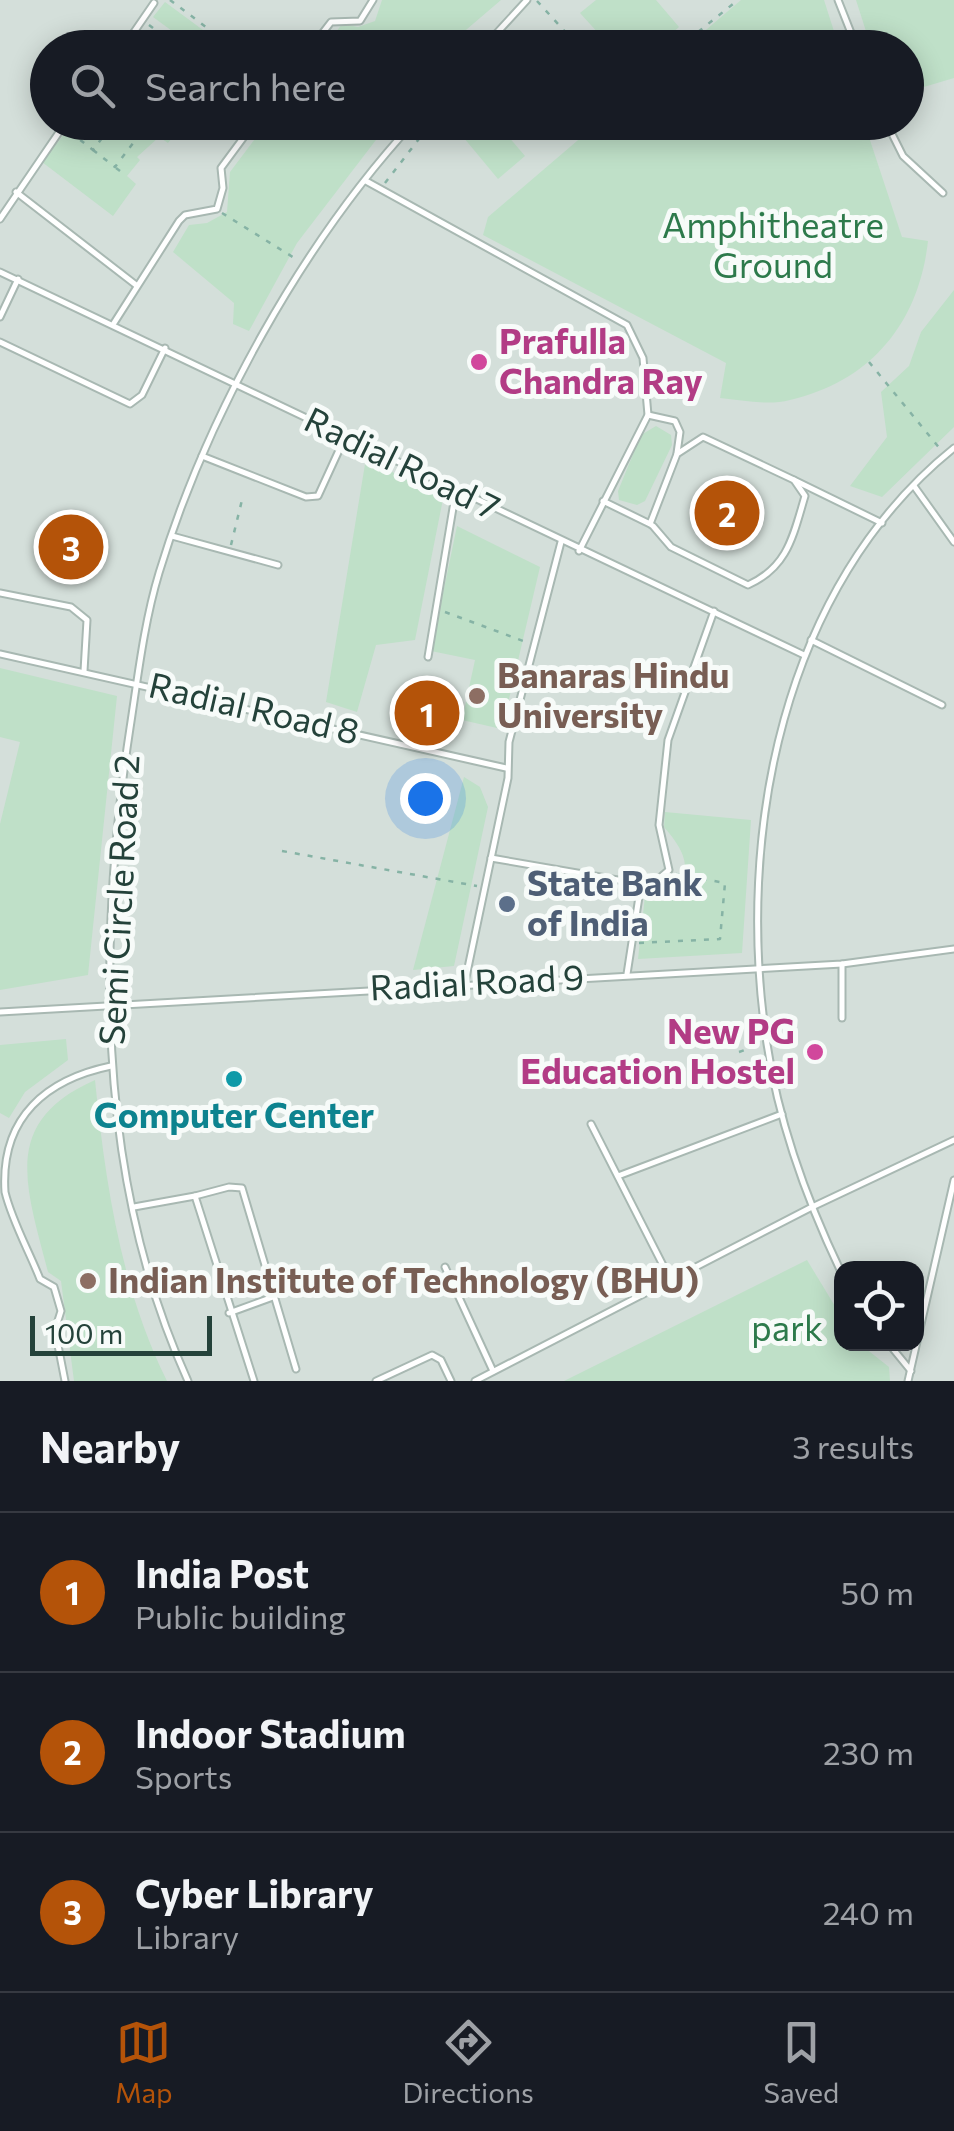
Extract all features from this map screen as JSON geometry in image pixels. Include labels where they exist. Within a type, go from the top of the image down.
[{"type":"lane","points":[[324,30],[330,22],[360,21],[373,0]]},
{"type":"lane","points":[[500,30],[527,0]]},
{"type":"lane","points":[[838,0],[850,30]]},
{"type":"lane","points":[[136,30],[153,1]]},
{"type":"lane","points":[[0,219],[53,140]]},
{"type":"lane","points":[[114,323],[136,284],[185,216],[216,209],[223,188],[221,168],[241,140]]},
{"type":"lane","name":"Semi Circle Road 2","points":[[188,1381],[148,1267],[122,1158],[111,1066],[118,807],[146,628],[172,536],[202,456],[238,385],[306,266],[400,140]]},
{"type":"lane","points":[[895,140],[903,156],[943,192]]},
{"type":"lane","points":[[366,182],[628,325],[644,358],[648,415],[579,551]]},
{"type":"lane","points":[[16,192],[136,284]]},
{"type":"lane","name":"Radial Road 7","points":[[0,272],[165,347],[579,551],[804,655]]},
{"type":"lane","points":[[0,317],[18,279]]},
{"type":"lane","points":[[0,342],[130,404],[142,395],[165,347]]},
{"type":"lane","points":[[648,415],[675,422],[680,432],[677,454],[650,524]]},
{"type":"lane","points":[[202,456],[306,497],[318,496],[346,435]]},
{"type":"lane","points":[[677,454],[702,437],[882,522]]},
{"type":"lane","points":[[836,1261],[810,1208],[766,1043],[756,880],[766,800],[804,655],[842,579],[882,522],[954,448]]},
{"type":"lane","points":[[603,501],[650,524],[672,547],[748,585],[772,574],[792,538],[805,496],[794,480]]},
{"type":"lane","points":[[914,486],[954,542]]},
{"type":"lane","points":[[428,657],[456,490]]},
{"type":"lane","points":[[172,536],[278,565]]},
{"type":"lane","points":[[464,984],[491,858],[508,742],[561,542]]},
{"type":"lane","points":[[0,593],[71,607],[87,620],[84,671]]},
{"type":"lane","points":[[491,858],[640,884],[655,882],[667,872],[668,855],[659,824],[668,740],[714,611]]},
{"type":"lane","points":[[812,640],[886,681],[942,705]]},
{"type":"lane","name":"Radial Road 8","points":[[0,654],[506,768]]},
{"type":"lane","points":[[627,974],[640,884]]},
{"type":"lane","name":"Radial Road 9","points":[[0,1012],[842,964],[954,950]]},
{"type":"lane","points":[[842,964],[842,1018]]},
{"type":"lane","points":[[65,1381],[55,1330],[61,1310],[54,1287],[40,1279],[2,1192],[2,1166],[9,1130],[28,1102],[51,1084],[111,1066]]},
{"type":"lane","points":[[618,1176],[782,1114]]},
{"type":"lane","points":[[591,1124],[670,1279]]},
{"type":"lane","points":[[475,1381],[810,1208],[954,1140]]},
{"type":"lane","points":[[908,1381],[954,1180]]},
{"type":"lane","points":[[134,1207],[230,1187],[242,1188],[296,1369]]},
{"type":"lane","points":[[195,1196],[229,1313],[254,1381]]},
{"type":"lane","points":[[446,1267],[493,1371]]},
{"type":"lane","points":[[229,1313],[274,1296]]},
{"type":"lane","points":[[895,1351],[911,1371]]},
{"type":"lane","points":[[379,1380],[432,1354],[441,1360],[451,1381]]},
{"type":"path","points":[[170,0],[210,30]]},
{"type":"path","points":[[536,0],[564,30]]},
{"type":"path","points":[[700,30],[738,0]]},
{"type":"path","points":[[143,20],[156,30]]},
{"type":"path","points":[[81,140],[124,174]]},
{"type":"path","points":[[93,150],[100,140]]},
{"type":"path","points":[[114,166],[135,140]]},
{"type":"path","points":[[381,188],[418,140]]},
{"type":"path","points":[[216,209],[306,266]]},
{"type":"path","points":[[869,362],[945,456]]},
{"type":"path","points":[[230,552],[242,500]]},
{"type":"path","points":[[436,606],[456,620],[536,645]]},
{"type":"path","points":[[282,851],[485,888]]},
{"type":"path","points":[[633,944],[720,939],[725,883],[667,872]]},
{"type":"path","points":[[739,1052],[766,1043]]},
{"type":"shaded area","name":"Banaras Hindu University","points":[[0,0],[954,0],[954,1381],[0,1381]]},
{"type":"green space","points":[[382,0],[501,0],[466,30],[338,30],[342,24],[358,27],[375,21]]},
{"type":"green space","points":[[596,0],[656,0],[679,27],[596,30],[580,13]]},
{"type":"green space","points":[[741,0],[824,0],[834,30],[706,30]]},
{"type":"green space","points":[[856,0],[954,0],[954,78],[924,87],[924,30],[866,30]]},
{"type":"green space","points":[[165,2],[203,30],[171,30],[153,17]]},
{"type":"green space","points":[[59,140],[156,140],[137,157],[140,160],[127,176],[136,184],[113,216],[42,162]]},
{"type":"green space","points":[[254,140],[376,140],[297,243],[249,331],[233,324],[234,303],[173,252],[189,225],[207,223],[227,212],[230,172]]},
{"type":"green space","points":[[466,140],[511,140],[525,156],[498,179]]},
{"type":"green space","name":"Amphitheatre Ground","points":[[578,140],[870,140],[902,237],[928,241],[923,270],[902,322],[867,363],[819,391],[764,403],[720,398],[726,363],[483,235],[488,217]]},
{"type":"green space","points":[[954,290],[954,427],[882,497],[850,486],[887,437],[881,392],[909,366],[921,332]]},
{"type":"green space","points":[[656,426],[671,435],[672,445],[645,501],[637,505],[619,500],[618,491],[641,435]]},
{"type":"green space","points":[[366,458],[443,499],[415,640],[376,645],[357,712],[326,702]]},
{"type":"green space","points":[[457,526],[540,567],[505,716],[497,728],[462,720],[475,660],[431,651]]},
{"type":"green space","points":[[0,668],[117,696],[88,975],[0,990],[0,824],[20,742],[0,737]]},
{"type":"green space","points":[[464,777],[480,787],[488,807],[454,966],[413,970]]},
{"type":"green space","points":[[665,812],[751,820],[742,953],[638,959],[645,896],[673,885],[684,870],[681,851],[664,827]]},
{"type":"green space","points":[[66,1039],[68,1060],[25,1092],[9,1118],[0,1113],[0,1045]]},
{"type":"green space","points":[[95,1080],[104,1157],[127,1272],[167,1381],[74,1381],[61,1281],[48,1272],[33,1212],[28,1160],[33,1137],[44,1116],[65,1097]]},
{"type":"green space","name":"park","points":[[807,1260],[834,1304],[834,1351],[869,1351],[889,1367],[890,1381],[564,1381]]},
{"type":"place","name":"Prafulla Chandra Ray","points":[[479,362]]},
{"type":"place","name":"Indoor Stadium","points":[[727,513]]},
{"type":"place","name":"Cyber Library","points":[[71,547]]},
{"type":"place","name":"Banaras Hindu University","points":[[477,696]]},
{"type":"place","name":"India Post","points":[[427,713]]},
{"type":"place","name":"State Bank of India","points":[[507,904]]},
{"type":"place","name":"New PG Education Hostel","points":[[815,1052]]},
{"type":"place","name":"Computer Center","points":[[234,1079]]},
{"type":"place","name":"Indian Institute of Technology (BHU)","points":[[88,1281]]}]
